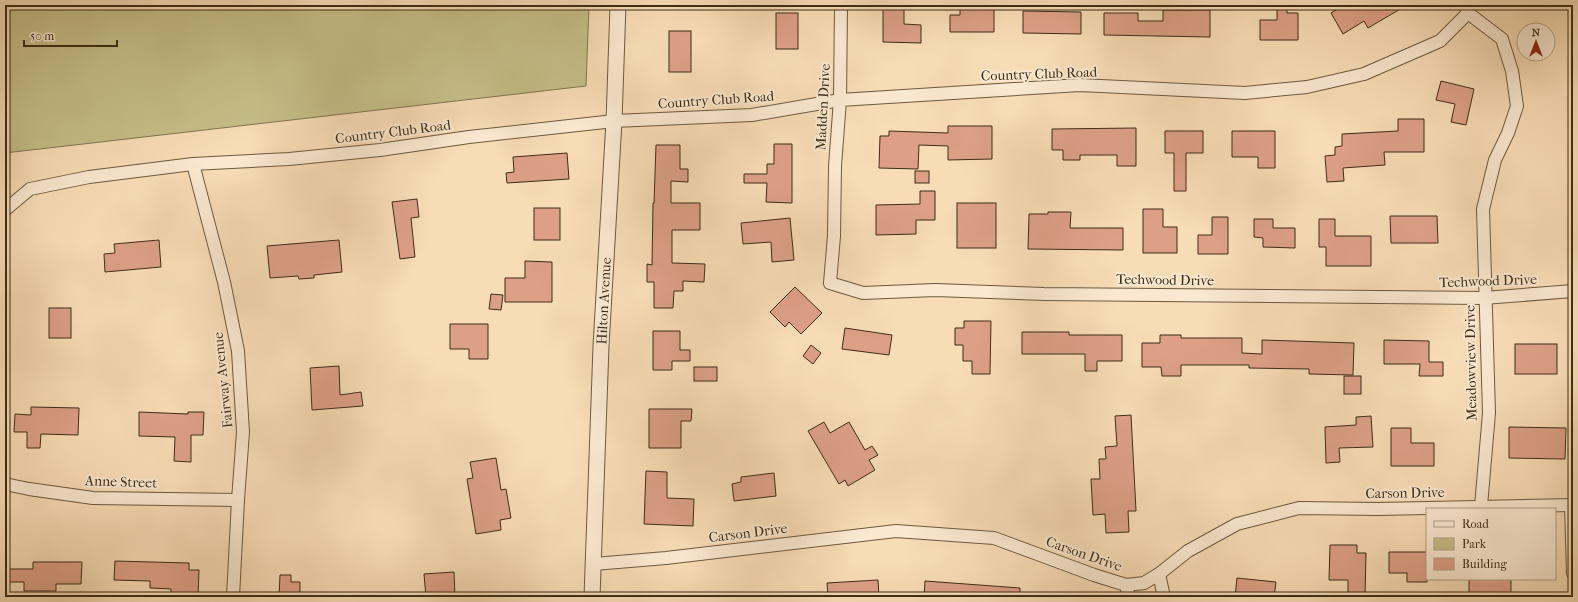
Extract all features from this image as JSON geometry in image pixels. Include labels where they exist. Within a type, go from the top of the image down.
[{"type":"street","name":"Hilton Avenue","points":[[592,597],[601,346],[614,121],[618,5]]},
{"type":"street","name":"Madden Drive","points":[[834,210],[835,166],[840,100],[841,5]]},
{"type":"street","name":"Country Club Road","points":[[5,210],[30,189],[89,177],[193,164],[289,159],[380,150],[469,137],[614,121],[752,115],[840,100],[1080,85],[1245,92],[1307,87],[1364,74],[1440,41],[1467,9]]},
{"type":"street","name":"Meadowview Drive","points":[[1467,9],[1502,40],[1512,71],[1517,106],[1508,133],[1495,160],[1483,209],[1484,298],[1489,413],[1481,506]]},
{"type":"street","name":"Fairway Avenue","points":[[193,164],[224,282],[238,351],[243,432],[233,597]]},
{"type":"street","name":"Techwood Drive","points":[[834,210],[830,283],[863,293],[935,290],[1044,294],[1484,298],[1573,291]]},
{"type":"street","name":"Anne Street","points":[[5,484],[93,498],[238,500]]},
{"type":"street","name":"Carson Drive","points":[[594,564],[666,558],[896,530],[994,538],[1094,575],[1126,585],[1144,583],[1159,574],[1188,551],[1237,524],[1299,508],[1378,509],[1572,505]]},
{"type":"street","points":[[1572,505],[1573,573]]},
{"type":"street","points":[[1159,574],[1164,597]]},
{"type":"street","points":[[1126,585],[1129,597]]},
{"type":"green space","points":[[5,5],[589,5],[586,86],[5,153]]},
{"type":"building","points":[[883,5],[904,5],[904,24],[921,25],[921,43],[883,42]]},
{"type":"building","points":[[1277,5],[1287,5],[1287,13],[1298,13],[1298,40],[1260,40],[1260,20],[1277,20]]},
{"type":"building","points":[[1344,5],[1407,5],[1368,28],[1364,21],[1343,34],[1331,13]]},
{"type":"building","points":[[960,8],[994,8],[994,32],[950,32],[950,15],[960,15]]},
{"type":"building","points":[[1163,10],[1210,10],[1210,37],[1104,35],[1104,13],[1138,13],[1138,21],[1163,21]]},
{"type":"building","points":[[1023,11],[1081,12],[1081,34],[1023,33]]},
{"type":"building","points":[[776,13],[798,13],[798,49],[776,49]]},
{"type":"building","points":[[669,31],[691,31],[691,72],[669,72]]},
{"type":"building","points":[[1441,81],[1474,89],[1466,125],[1451,122],[1455,104],[1436,100]]},
{"type":"building","points":[[1398,119],[1424,119],[1424,152],[1384,152],[1385,165],[1343,168],[1344,181],[1327,182],[1325,156],[1335,155],[1335,147],[1342,146],[1342,134],[1398,131]]},
{"type":"building","points":[[948,126],[992,126],[992,159],[948,160],[948,146],[919,145],[918,169],[879,168],[880,136],[889,136],[889,131],[948,133]]},
{"type":"building","points":[[1136,128],[1136,166],[1117,166],[1117,155],[1080,155],[1080,160],[1063,160],[1063,150],[1052,150],[1052,129]]},
{"type":"building","points":[[1165,131],[1203,131],[1203,153],[1186,153],[1186,191],[1174,191],[1174,153],[1165,153]]},
{"type":"building","points":[[1232,131],[1275,131],[1275,168],[1258,168],[1258,157],[1232,157]]},
{"type":"building","points":[[774,144],[792,144],[792,203],[766,202],[767,183],[744,183],[744,174],[767,174],[767,164],[774,164]]},
{"type":"building","points":[[656,145],[680,145],[680,169],[688,169],[688,182],[671,181],[671,203],[700,203],[700,230],[672,230],[672,263],[705,264],[704,282],[683,281],[683,291],[674,291],[673,308],[654,308],[654,282],[647,282],[647,264],[652,265]]},
{"type":"building","points":[[567,153],[569,179],[507,183],[506,173],[514,172],[513,157]]},
{"type":"building","points":[[915,171],[929,171],[929,183],[915,183]]},
{"type":"building","points":[[920,191],[935,191],[935,220],[916,220],[916,234],[876,235],[876,205],[920,204]]},
{"type":"building","points":[[417,199],[419,217],[411,218],[415,257],[400,259],[392,202]]},
{"type":"building","points":[[957,203],[996,203],[996,248],[957,248]]},
{"type":"building","points":[[534,208],[560,208],[560,240],[534,240]]},
{"type":"building","points":[[1143,209],[1163,209],[1163,227],[1177,227],[1177,253],[1143,253]]},
{"type":"building","points":[[1048,212],[1071,212],[1070,228],[1123,228],[1123,250],[1028,249],[1029,214],[1048,214]]},
{"type":"building","points":[[1390,216],[1437,216],[1438,243],[1391,243]]},
{"type":"building","points":[[1212,217],[1228,217],[1228,254],[1198,254],[1198,235],[1212,235]]},
{"type":"building","points":[[790,218],[794,260],[772,262],[771,242],[743,244],[741,223]]},
{"type":"building","points":[[1254,219],[1273,219],[1273,228],[1295,228],[1295,248],[1263,247],[1263,238],[1254,237]]},
{"type":"building","points":[[1319,219],[1335,219],[1335,236],[1371,236],[1371,266],[1326,266],[1326,247],[1319,247]]},
{"type":"building","points":[[159,240],[161,267],[105,272],[104,254],[115,253],[114,244]]},
{"type":"building","points":[[339,240],[342,272],[314,275],[314,278],[299,279],[298,276],[270,278],[267,246]]},
{"type":"building","points":[[525,261],[552,262],[552,302],[505,302],[505,278],[525,278]]},
{"type":"building","points":[[795,287],[822,313],[801,334],[789,322],[785,327],[770,312]]},
{"type":"building","points":[[491,294],[503,295],[501,310],[489,309]]},
{"type":"building","points":[[49,308],[71,308],[71,338],[49,338]]},
{"type":"building","points":[[964,321],[991,321],[990,374],[972,374],[972,361],[963,361],[963,345],[955,345],[955,328],[964,328]]},
{"type":"building","points":[[450,324],[488,324],[488,359],[469,359],[469,349],[450,349]]},
{"type":"building","points":[[845,328],[892,335],[889,355],[842,349]]},
{"type":"building","points":[[653,331],[680,331],[680,350],[690,350],[690,361],[672,361],[672,370],[653,370]]},
{"type":"building","points":[[1022,332],[1069,332],[1069,335],[1122,335],[1122,361],[1097,361],[1097,371],[1085,371],[1085,354],[1022,354]]},
{"type":"building","points":[[1160,335],[1181,335],[1181,338],[1242,338],[1242,353],[1262,354],[1262,340],[1354,343],[1353,375],[1309,374],[1309,369],[1249,368],[1249,365],[1181,365],[1181,376],[1162,376],[1161,367],[1142,367],[1142,343],[1160,343]]},
{"type":"building","points":[[1384,340],[1429,341],[1429,362],[1443,362],[1443,376],[1419,376],[1420,364],[1384,364]]},
{"type":"building","points":[[1515,344],[1557,344],[1557,374],[1515,374]]},
{"type":"building","points":[[811,345],[821,353],[813,364],[803,356]]},
{"type":"building","points":[[339,366],[340,395],[361,392],[363,406],[312,410],[310,368]]},
{"type":"building","points":[[694,367],[717,367],[717,381],[694,381]]},
{"type":"building","points":[[1344,376],[1361,376],[1361,394],[1344,394]]},
{"type":"building","points":[[31,407],[79,408],[78,435],[41,434],[40,448],[27,448],[27,432],[14,432],[15,414],[31,415]]},
{"type":"building","points":[[649,409],[692,409],[691,421],[681,421],[681,448],[649,448]]},
{"type":"building","points":[[139,412],[188,414],[188,412],[204,412],[203,435],[191,435],[191,462],[174,461],[175,437],[139,436]]},
{"type":"building","points":[[1131,415],[1136,511],[1128,511],[1129,532],[1106,533],[1105,514],[1093,515],[1091,479],[1100,479],[1099,459],[1106,459],[1105,447],[1117,446],[1115,416]]},
{"type":"building","points":[[1371,416],[1373,447],[1339,448],[1340,462],[1326,463],[1325,427],[1356,425],[1356,417]]},
{"type":"building","points":[[824,422],[830,433],[849,422],[865,450],[872,446],[878,455],[869,460],[875,470],[848,486],[845,480],[839,484],[808,431]]},
{"type":"building","points":[[1509,427],[1566,428],[1565,459],[1509,458]]},
{"type":"building","points":[[1391,428],[1411,428],[1411,443],[1434,443],[1434,466],[1391,466]]},
{"type":"building","points":[[496,458],[501,490],[506,489],[511,518],[500,520],[501,530],[476,534],[467,479],[473,478],[470,462]]},
{"type":"building","points":[[646,471],[667,472],[667,498],[694,499],[693,526],[644,524]]},
{"type":"building","points":[[774,473],[776,496],[734,501],[732,484],[741,482],[741,477]]},
{"type":"building","points":[[1330,545],[1357,545],[1357,553],[1366,553],[1365,597],[1348,597],[1348,580],[1329,580]]},
{"type":"building","points":[[1389,552],[1426,552],[1427,582],[1407,582],[1407,573],[1389,573]]},
{"type":"building","points":[[115,561],[189,563],[189,570],[199,570],[198,597],[171,597],[171,589],[150,588],[150,581],[114,580]]},
{"type":"building","points":[[33,562],[82,562],[81,584],[56,584],[56,591],[24,591],[24,582],[5,582],[5,569],[33,569]]},
{"type":"building","points":[[454,572],[455,597],[426,597],[424,574]]},
{"type":"building","points":[[280,575],[291,575],[291,582],[300,582],[300,597],[279,597]]},
{"type":"building","points":[[1237,578],[1276,582],[1274,597],[1235,597]]},
{"type":"building","points":[[878,580],[879,597],[828,597],[827,583]]},
{"type":"building","points":[[1469,580],[1511,580],[1511,597],[1469,597]]},
{"type":"building","points":[[925,581],[1020,588],[1020,597],[924,597]]}]
